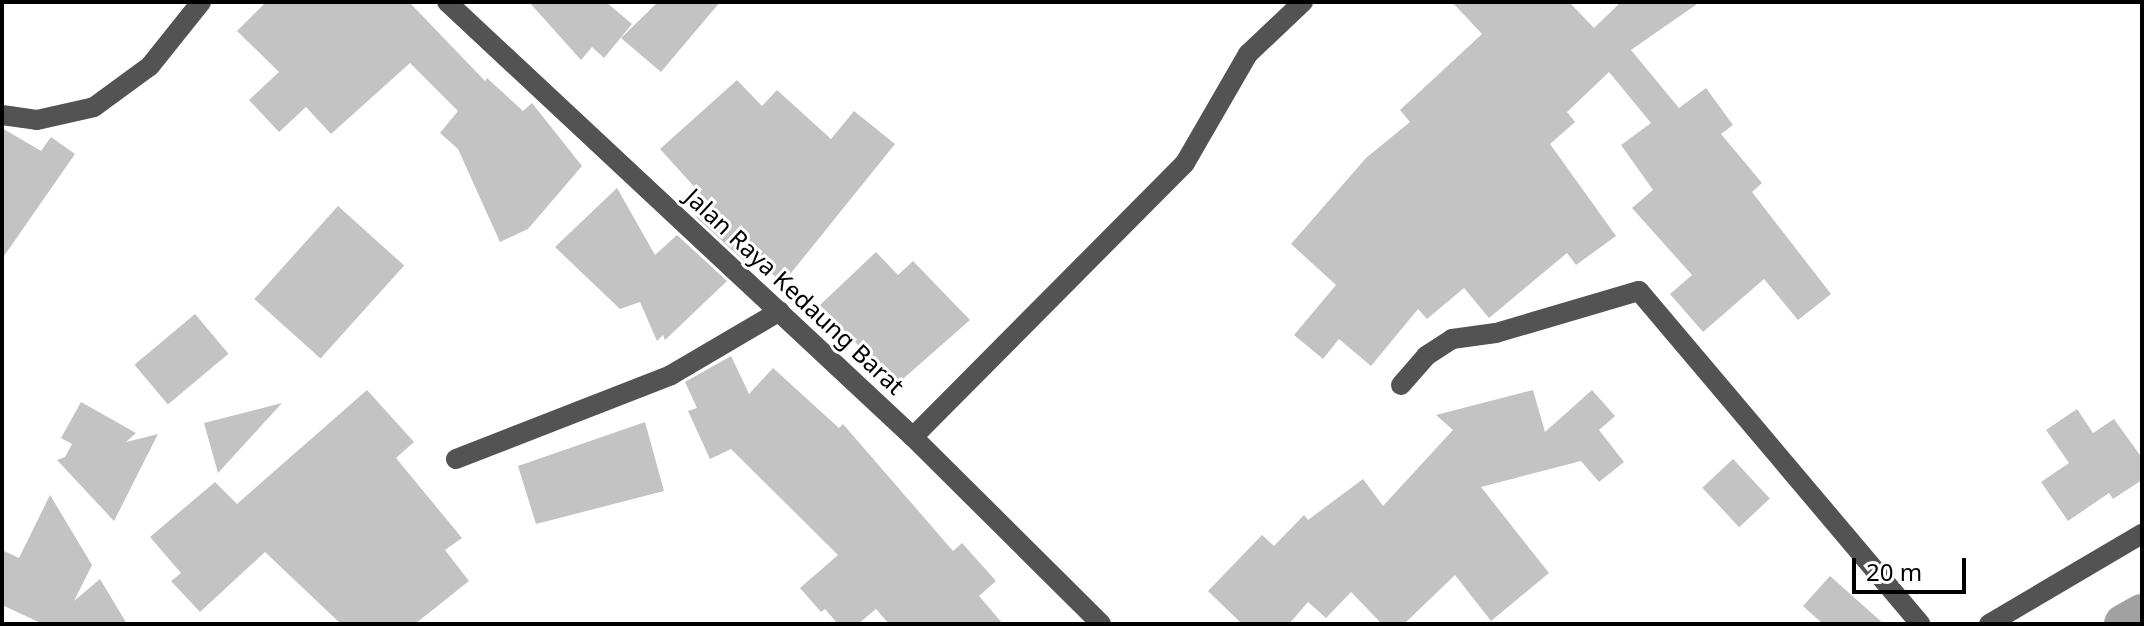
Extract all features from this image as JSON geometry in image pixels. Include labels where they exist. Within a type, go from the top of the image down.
[{"type":"street","points":[[2,115],[37,120],[94,107],[150,66],[201,2]]},
{"type":"street","name":"Jalan Raya Kedaung Barat","points":[[447,2],[913,437],[1101,624]]},
{"type":"street","points":[[913,437],[1185,163],[1248,54],[1303,2]]},
{"type":"street","points":[[1401,385],[1426,356],[1452,339],[1496,333],[1639,291],[1920,624]]},
{"type":"street","points":[[456,459],[671,375],[780,311]]},
{"type":"street","points":[[1989,624],[2142,534]]},
{"type":"building","points":[[266,2],[409,2],[485,81],[487,78],[523,111],[532,103],[582,166],[528,229],[500,242],[458,149],[440,133],[458,111],[410,63],[331,134],[306,107],[279,132],[249,100],[279,72],[237,31]]},
{"type":"building","points":[[529,2],[606,2],[632,24],[604,58],[592,47],[581,60]]},
{"type":"building","points":[[658,2],[720,2],[661,72],[621,38]]},
{"type":"building","points":[[1452,2],[1569,2],[1594,28],[1621,2],[1700,2],[1631,50],[1679,108],[1706,88],[1733,125],[1721,134],[1762,183],[1752,192],[1831,294],[1798,320],[1764,279],[1703,332],[1670,294],[1692,275],[1632,208],[1653,190],[1621,145],[1651,123],[1609,72],[1567,112],[1575,122],[1550,144],[1616,236],[1576,265],[1567,253],[1489,318],[1464,288],[1427,319],[1418,309],[1371,366],[1339,339],[1323,359],[1294,335],[1336,285],[1291,244],[1366,158],[1410,122],[1400,110],[1482,34]]},
{"type":"building","points":[[737,80],[762,106],[777,90],[831,139],[854,111],[895,144],[783,283],[752,257],[746,263],[696,217],[710,204],[660,149]]},
{"type":"building","points":[[2,128],[41,151],[51,137],[75,154],[2,259]]},
{"type":"building","points":[[617,188],[655,255],[677,235],[727,281],[665,340],[663,335],[657,341],[640,302],[620,309],[555,247]]},
{"type":"building","points":[[338,206],[404,266],[320,358],[254,299]]},
{"type":"building","points":[[876,252],[898,275],[913,261],[970,320],[896,385],[820,305]]},
{"type":"building","points":[[195,314],[228,354],[168,405],[134,365]]},
{"type":"building","points":[[731,356],[749,394],[773,368],[839,428],[843,424],[953,551],[962,543],[996,581],[979,596],[1003,624],[889,624],[876,609],[858,624],[838,624],[825,609],[821,612],[800,588],[838,555],[731,449],[710,459],[688,411],[697,408],[685,382]]},
{"type":"building","points":[[367,390],[414,442],[396,458],[462,538],[445,550],[469,581],[415,624],[341,624],[265,552],[200,612],[171,581],[181,573],[150,537],[215,482],[237,504]]},
{"type":"building","points":[[1533,390],[1545,432],[1592,390],[1615,416],[1599,430],[1624,462],[1599,482],[1581,461],[1481,487],[1549,573],[1491,621],[1455,575],[1404,624],[1382,624],[1351,592],[1326,618],[1308,602],[1289,624],[1242,624],[1208,591],[1262,535],[1274,546],[1304,515],[1308,520],[1363,479],[1383,506],[1453,430],[1436,415]]},
{"type":"building","points":[[81,402],[136,433],[126,442],[158,434],[114,521],[57,460],[65,457],[72,444],[61,438]]},
{"type":"building","points":[[282,403],[218,473],[204,423]]},
{"type":"building","points":[[2077,409],[2093,433],[2114,419],[2142,458],[2142,480],[2113,499],[2109,493],[2068,521],[2041,482],[2069,463],[2046,430]]},
{"type":"building","points":[[645,422],[664,491],[536,524],[518,466]]},
{"type":"building","points":[[1733,459],[1770,498],[1739,527],[1702,488]]},
{"type":"building","points":[[50,495],[92,565],[74,601],[100,579],[127,624],[43,624],[2,605],[2,550],[19,558]]},
{"type":"building","points":[[1830,576],[1884,624],[1823,624],[1803,606]]},
{"type":"waterway","points":[[2124,624],[2142,614]]}]
